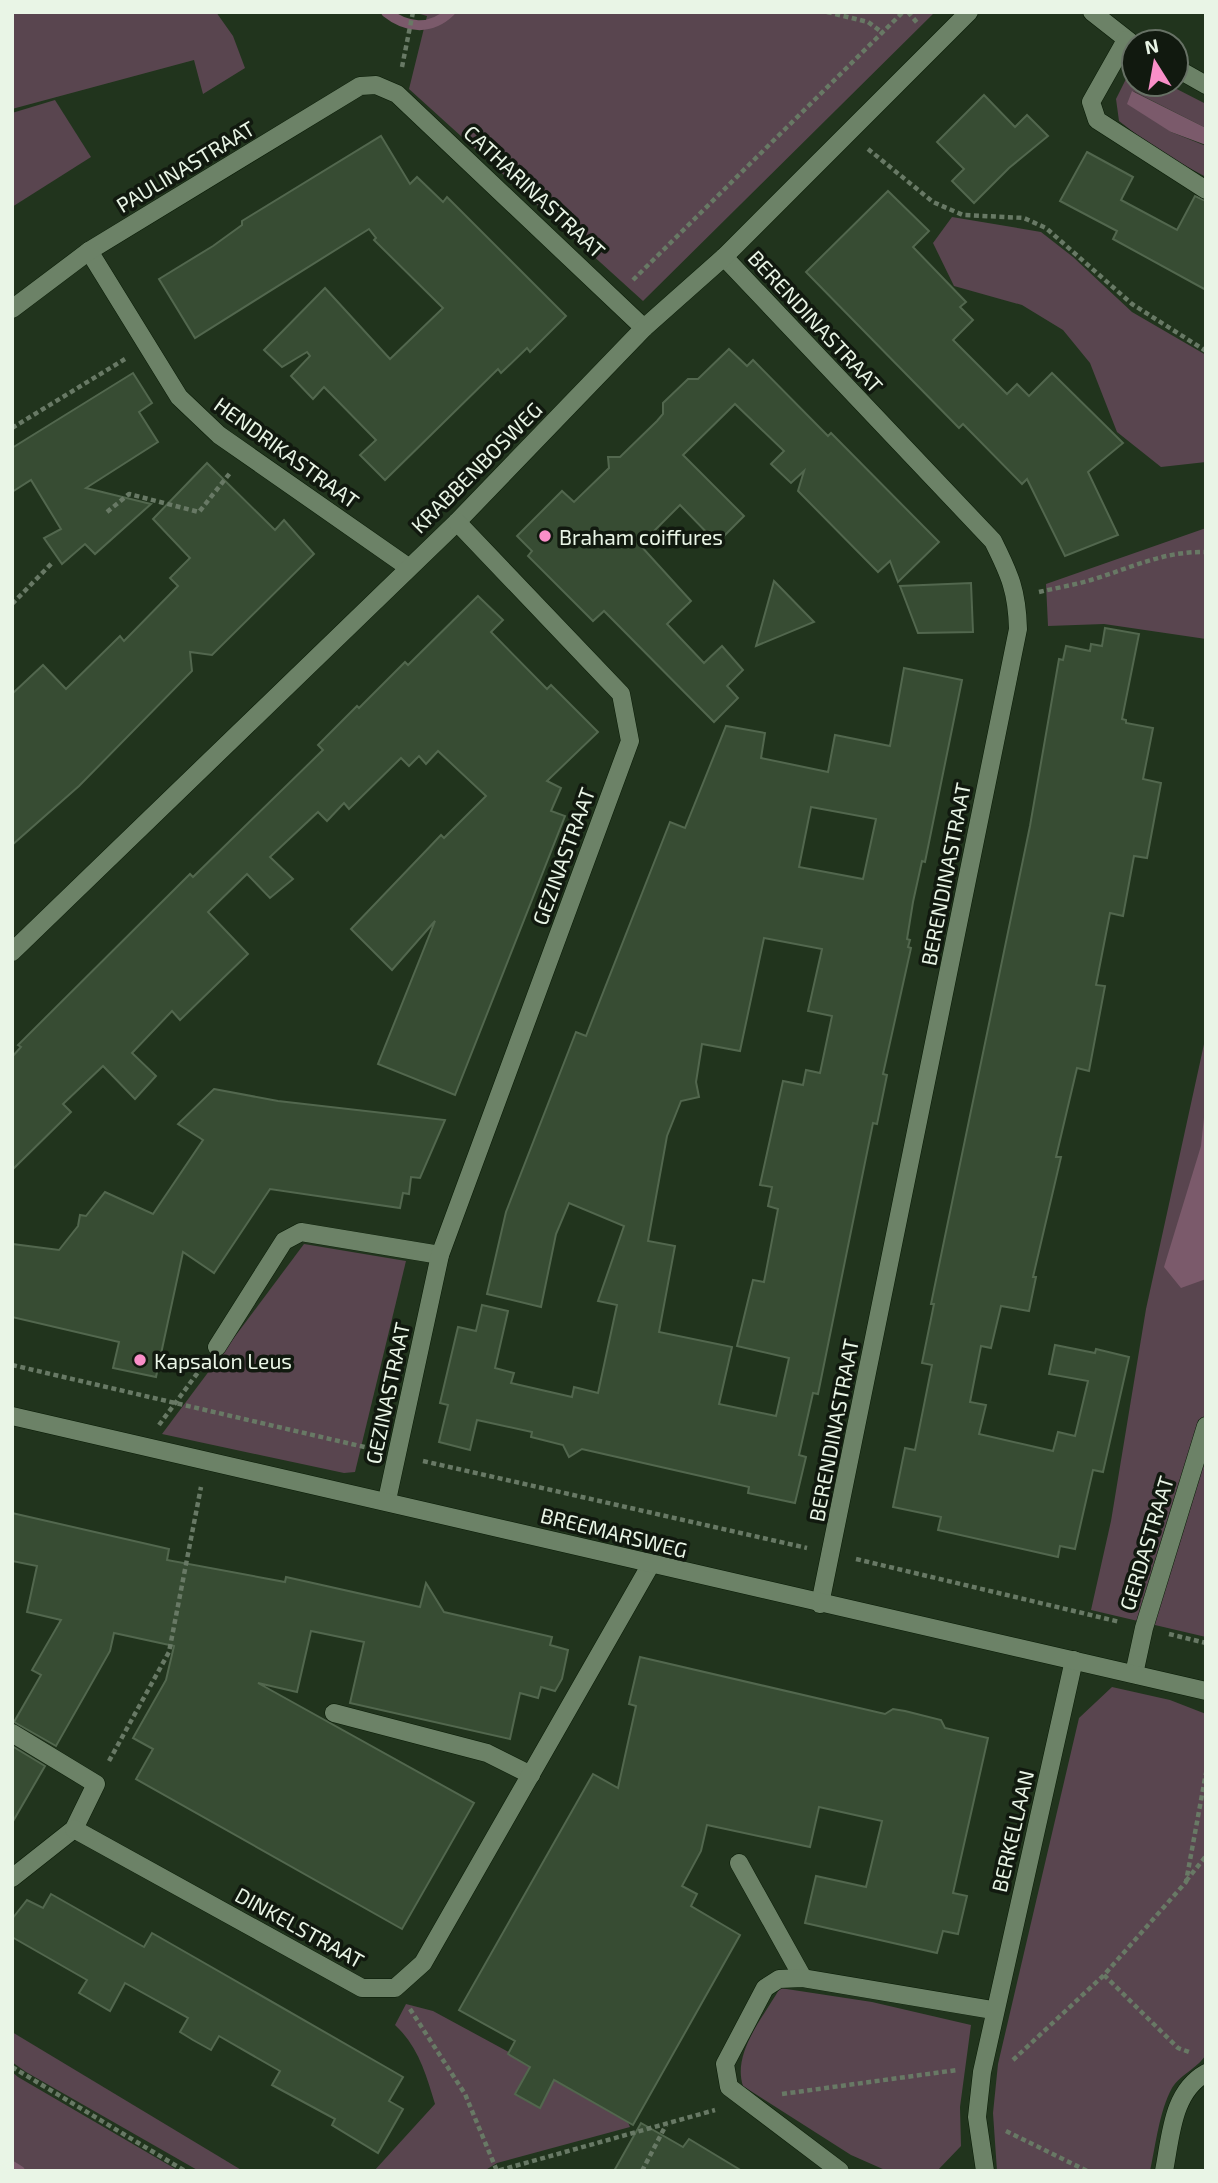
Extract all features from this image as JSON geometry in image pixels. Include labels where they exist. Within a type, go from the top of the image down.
[{"type":"street","name":"KRABBENBOSWEG","points":[[12,952],[457,522],[644,328],[724,257],[969,12]]},
{"type":"street","points":[[1092,12],[1120,34]]},
{"type":"street","points":[[1120,57],[1091,102],[1097,120],[1206,190]]},
{"type":"street","points":[[1190,76],[1206,85]]},
{"type":"street","name":"PAULINASTRAAT","points":[[12,309],[89,251],[360,86],[376,85],[391,90]]},
{"type":"street","name":"CATHARINASTRAAT","points":[[391,90],[644,328]]},
{"type":"street","name":"HENDRIKASTRAAT","points":[[89,251],[179,397],[219,435],[408,567]]},
{"type":"street","name":"BERENDINASTRAAT","points":[[724,257],[993,541],[1017,597],[1015,643],[820,1604]]},
{"type":"street","name":"GEZINASTRAAT","points":[[387,1500],[440,1255],[630,741],[621,694],[457,522]]},
{"type":"street","points":[[217,1347],[284,1241],[301,1232],[440,1255]]},
{"type":"street","name":"BREEMARSWEG","points":[[12,1416],[205,1458],[820,1604],[1206,1691]]},
{"type":"street","name":"GERDASTRAAT","points":[[1134,1674],[1144,1628],[1206,1426]]},
{"type":"street","points":[[395,1988],[423,1963],[651,1564]]},
{"type":"street","name":"BERKELLAAN","points":[[985,2171],[977,2117],[982,2072],[993,2010],[1074,1660]]},
{"type":"street","points":[[334,1713],[487,1753],[531,1775]]},
{"type":"street","points":[[12,1733],[96,1784],[74,1829],[12,1878]]},
{"type":"street","name":"DINKELSTRAAT","points":[[74,1829],[362,1988],[395,1988]]},
{"type":"street","points":[[738,1863],[803,1978]]},
{"type":"street","points":[[840,2171],[744,2101],[729,2087],[725,2064],[765,1988],[779,1979],[803,1978],[993,2010]]},
{"type":"street","points":[[1164,2171],[1177,2108],[1190,2082],[1206,2073]]},
{"type":"path","points":[[409,38],[413,12]]},
{"type":"path","points":[[827,12],[868,22],[883,33]]},
{"type":"path","points":[[615,298],[903,12]]},
{"type":"path","points":[[848,133],[933,202],[963,215],[1024,218],[1046,228],[1132,304],[1206,351]]},
{"type":"path","points":[[12,428],[146,346]]},
{"type":"path","points":[[107,512],[129,494],[199,512],[246,454]]},
{"type":"path","points":[[1017,597],[1092,580],[1140,561],[1183,551],[1206,552]]},
{"type":"path","points":[[12,604],[52,563]]},
{"type":"path","points":[[144,1445],[217,1347]]},
{"type":"path","points":[[12,1365],[831,1553],[1206,1643]]},
{"type":"path","points":[[96,1784],[169,1652],[205,1458]]},
{"type":"path","points":[[1186,1882],[1206,1773]]},
{"type":"path","points":[[395,1988],[465,2094],[497,2171],[744,2101],[959,2069],[999,2072],[1104,1975],[1206,1856]]},
{"type":"path","points":[[1104,1975],[1178,2048],[1197,2056]]},
{"type":"path","points":[[12,2067],[185,2171]]},
{"type":"path","points":[[977,2117],[1087,2171]]},
{"type":"path","points":[[642,2171],[667,2124]]},
{"type":"shaded area","points":[[12,12],[216,12],[233,36],[245,68],[203,94],[194,60],[12,109]]},
{"type":"shaded area","points":[[413,12],[935,12],[643,301],[409,89],[427,16]]},
{"type":"shaded area","points":[[1120,91],[1120,98],[1139,98],[1171,132],[1206,146],[1206,177],[1158,151],[1119,121],[1116,99]]},
{"type":"shaded area","points":[[1190,96],[1206,104],[1206,128],[1147,98],[1190,98]]},
{"type":"shaded area","points":[[1129,98],[1146,98],[1206,128],[1206,145],[1171,132],[1127,104]]},
{"type":"shaded area","points":[[55,100],[91,157],[12,207],[12,113]]},
{"type":"shaded area","points":[[952,217],[1041,232],[1073,257],[1132,312],[1206,355],[1206,462],[1161,467],[1117,432],[1090,363],[1063,330],[1022,305],[954,286],[933,243]]},
{"type":"shaded area","points":[[1206,528],[1206,639],[1104,624],[1048,626],[1046,584]]},
{"type":"shaded area","points":[[1206,1035],[1206,1637],[1091,1610],[1111,1521],[1146,1309]]},
{"type":"shaded area","points":[[1206,1098],[1206,1279],[1181,1288],[1164,1267],[1201,1146]]},
{"type":"shaded area","points":[[304,1244],[406,1261],[355,1472],[344,1473],[162,1434]]},
{"type":"shaded area","points":[[1112,1687],[1170,1700],[1206,1714],[1206,2053],[1172,2088],[1161,2118],[1150,2171],[997,2171],[993,2113],[998,2064],[1079,1718]]},
{"type":"shaded area","points":[[780,1988],[872,2002],[971,2025],[960,2107],[961,2146],[937,2171],[885,2170],[851,2155],[743,2086],[741,2073],[746,2048]]},
{"type":"shaded area","points":[[406,2004],[433,2011],[625,2115],[630,2127],[497,2163],[484,2171],[374,2171],[435,2104],[415,2051],[395,2025]]},
{"type":"shaded area","points":[[12,2032],[243,2171],[199,2171],[26,2072],[12,2062]]},
{"type":"shaded area","points":[[12,2072],[18,2077],[179,2171],[12,2171]]},
{"type":"building","points":[[984,95],[1015,127],[1027,115],[1048,136],[1009,168],[974,203],[952,181],[964,169],[937,142]]},
{"type":"building","points":[[381,136],[410,184],[417,177],[443,202],[447,197],[566,316],[530,352],[527,348],[501,373],[498,369],[385,480],[360,455],[376,440],[324,387],[313,399],[291,376],[310,356],[307,352],[282,367],[264,350],[325,288],[390,359],[443,308],[374,240],[376,238],[369,229],[195,338],[159,279],[213,246],[242,225],[242,221]]},
{"type":"building","points":[[1087,152],[1133,177],[1121,200],[1177,230],[1195,196],[1206,201],[1206,290],[1113,239],[1117,231],[1060,201]]},
{"type":"building","points":[[888,191],[929,231],[913,247],[966,302],[960,307],[973,320],[953,340],[1007,394],[1017,384],[1029,396],[1052,373],[1123,443],[1088,472],[1118,535],[1065,556],[1027,479],[1022,484],[963,424],[959,428],[806,272]]},
{"type":"building","points":[[729,349],[747,366],[753,360],[828,436],[831,433],[939,542],[898,582],[890,561],[878,572],[798,491],[804,471],[791,483],[771,464],[784,451],[735,404],[683,455],[744,516],[717,543],[680,505],[640,545],[691,601],[667,624],[704,663],[722,646],[743,670],[727,686],[738,698],[714,722],[604,611],[593,621],[528,556],[532,551],[517,536],[562,491],[574,502],[609,468],[608,457],[620,457],[663,414],[663,403],[688,379],[698,379]]},
{"type":"building","points":[[133,373],[152,403],[139,412],[158,442],[86,488],[151,504],[95,554],[85,544],[62,564],[44,538],[61,529],[31,480],[12,492],[12,448]]},
{"type":"building","points":[[207,463],[275,530],[284,520],[314,554],[212,655],[190,652],[192,671],[79,786],[12,845],[12,694],[43,665],[66,689],[120,636],[124,641],[178,586],[170,578],[190,558],[153,519]]},
{"type":"building","points":[[774,581],[814,622],[756,646]]},
{"type":"building","points":[[971,583],[973,632],[918,633],[900,586]]},
{"type":"building","points":[[478,596],[503,620],[491,632],[547,689],[551,685],[598,732],[547,781],[561,788],[551,811],[565,816],[455,1095],[378,1064],[435,921],[392,970],[351,929],[441,835],[444,838],[486,796],[438,751],[426,764],[419,756],[409,766],[401,758],[349,809],[344,803],[327,821],[318,812],[270,857],[293,879],[270,898],[247,874],[208,912],[248,954],[180,1020],[172,1011],[132,1053],[156,1076],[135,1099],[103,1066],[63,1104],[71,1112],[12,1170],[12,1057],[21,1047],[18,1045],[190,874],[193,877],[323,750],[318,745],[357,706],[359,708],[405,662],[408,665]]},
{"type":"building","points":[[1105,628],[1139,634],[1122,719],[1126,720],[1126,723],[1153,728],[1143,779],[1161,783],[1147,858],[1134,856],[1123,916],[1110,913],[1096,985],[1105,986],[1089,1071],[1077,1068],[1056,1157],[1061,1157],[1033,1277],[1036,1277],[1029,1311],[1001,1306],[991,1348],[981,1346],[970,1402],[986,1405],[979,1434],[1053,1451],[1058,1432],[1075,1436],[1088,1381],[1049,1374],[1055,1345],[1095,1353],[1096,1349],[1129,1357],[1103,1472],[1093,1470],[1075,1549],[1060,1546],[1058,1557],[938,1530],[941,1517],[893,1507],[905,1448],[915,1450],[932,1365],[922,1363],[934,1304],[931,1304],[1030,826],[1059,659],[1063,660],[1066,646],[1090,651],[1091,644],[1102,646]]},
{"type":"building","points":[[904,668],[962,680],[925,862],[922,861],[913,902],[907,939],[910,940],[908,947],[911,948],[883,1074],[887,1075],[877,1124],[873,1123],[818,1394],[813,1393],[799,1455],[806,1457],[795,1503],[748,1493],[749,1487],[582,1449],[569,1457],[563,1445],[531,1437],[532,1432],[477,1420],[470,1450],[439,1442],[448,1405],[440,1403],[458,1327],[476,1331],[482,1305],[508,1311],[495,1368],[514,1373],[511,1383],[572,1397],[574,1387],[598,1393],[617,1305],[598,1301],[624,1226],[569,1203],[556,1234],[541,1307],[487,1294],[506,1212],[576,1032],[586,1036],[670,822],[685,828],[726,726],[765,733],[761,758],[828,772],[835,735],[890,746]],"holes":[[[811,807],[876,819],[863,879],[799,867]],[[764,938],[822,949],[808,1011],[832,1016],[820,1073],[806,1070],[803,1085],[783,1081],[760,1185],[772,1187],[768,1206],[778,1209],[764,1282],[753,1280],[737,1346],[789,1358],[776,1416],[719,1404],[732,1347],[659,1332],[675,1246],[648,1241],[667,1136],[681,1101],[699,1097],[696,1082],[702,1044],[740,1051]]]},
{"type":"building","points":[[214,1089],[278,1101],[445,1120],[420,1178],[411,1177],[409,1194],[403,1193],[400,1208],[270,1189],[214,1273],[183,1252],[156,1377],[113,1368],[119,1342],[12,1317],[12,1244],[59,1250],[78,1226],[80,1215],[86,1216],[105,1192],[153,1214],[203,1140],[178,1124]]},
{"type":"building","points":[[12,1513],[169,1549],[167,1560],[285,1582],[286,1577],[420,1607],[426,1583],[444,1612],[552,1637],[550,1645],[568,1650],[562,1679],[555,1691],[541,1687],[538,1698],[520,1693],[510,1739],[350,1703],[364,1642],[311,1631],[297,1692],[258,1683],[474,1803],[402,1929],[136,1779],[153,1749],[133,1738],[166,1680],[174,1646],[114,1633],[110,1651],[56,1746],[14,1722],[41,1675],[32,1670],[61,1620],[27,1612],[37,1566],[12,1561]]},
{"type":"building","points":[[640,1657],[885,1714],[893,1709],[905,1711],[941,1720],[945,1728],[988,1738],[953,1893],[967,1896],[958,1934],[943,1931],[937,1953],[805,1923],[816,1876],[866,1887],[882,1821],[819,1807],[810,1847],[707,1825],[701,1851],[682,1886],[697,1894],[691,1906],[740,1935],[633,2125],[554,2080],[540,2108],[515,2094],[530,2067],[508,2054],[515,2041],[459,2010],[593,1774],[618,1788],[636,1706],[629,1704]]},
{"type":"building","points":[[12,1746],[45,1766],[12,1823]]},
{"type":"building","points":[[51,1894],[144,1947],[152,1933],[403,2077],[389,2101],[403,2109],[378,2153],[332,2125],[335,2119],[272,2085],[280,2071],[219,2036],[211,2050],[193,2040],[180,2032],[188,2018],[125,1983],[110,2011],[79,1993],[87,1980],[12,1937],[12,1919],[27,1900],[43,1908]]},
{"type":"building","points":[[641,2123],[683,2147],[689,2139],[742,2171],[614,2171]]},
{"type":"waterway","points":[[386,12],[402,21],[418,25],[434,22],[450,12]]},
{"type":"waterway","points":[[12,2166],[20,2171]]},
{"type":"place","name":"Braham coiffures","points":[[545,536]]},
{"type":"place","name":"Kapsalon Leus","points":[[140,1360]]}]
